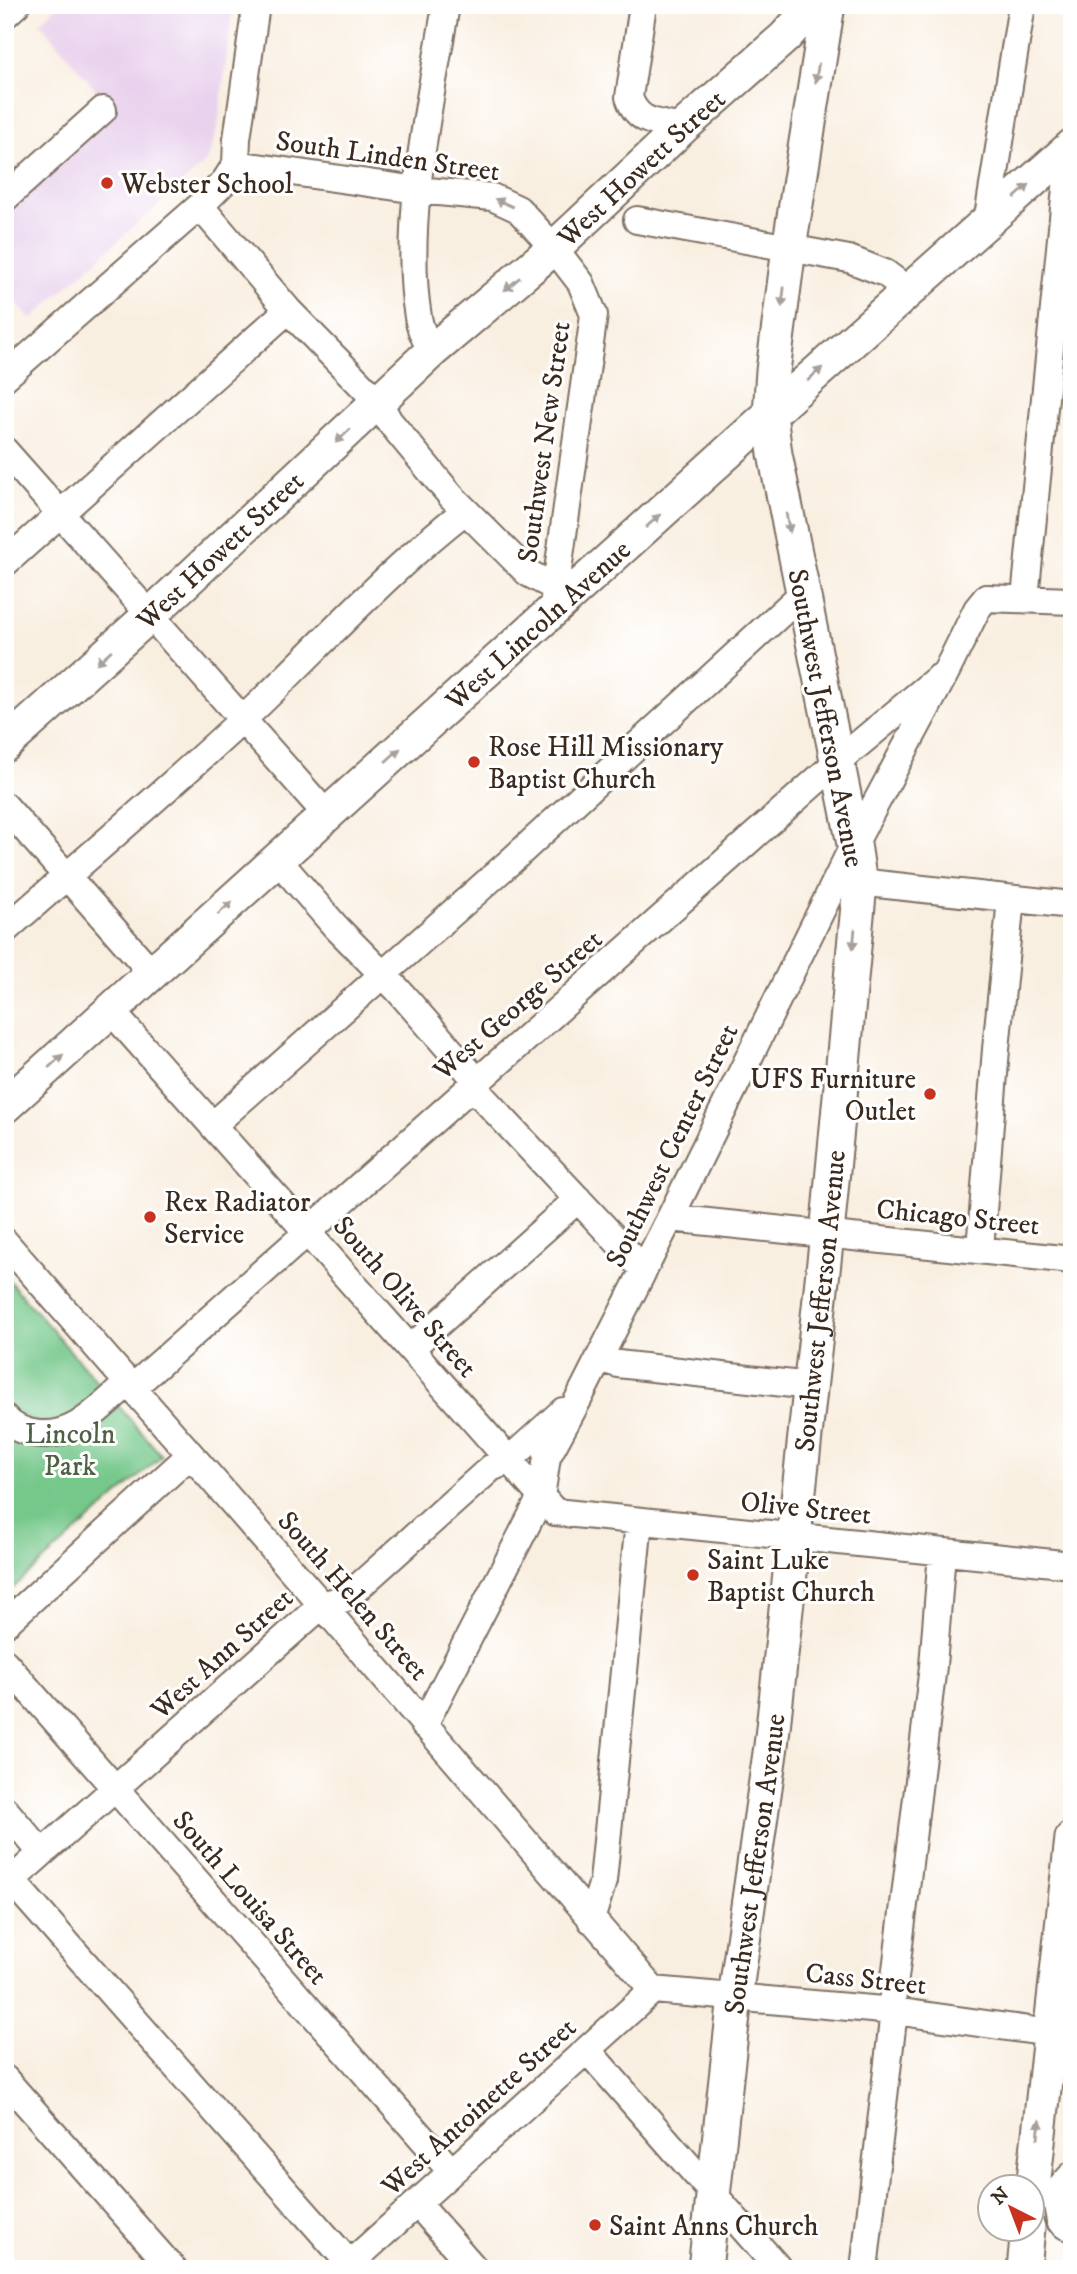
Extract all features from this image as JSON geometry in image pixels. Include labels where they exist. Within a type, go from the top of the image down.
[{"type":"main road","name":"West Howett Street","points":[[5,745],[150,615],[432,351],[554,248],[682,128],[785,37],[814,5]]},
{"type":"main road","name":"Southwest Jefferson Avenue","points":[[705,2269],[735,1997],[771,1746],[827,1234],[849,882],[854,844],[802,594],[770,414],[789,248],[828,5]]},
{"type":"main road","name":"West Lincoln Avenue","points":[[5,1106],[327,815],[554,601],[1071,147]]},
{"type":"main road","points":[[1048,2189],[1061,2035],[1072,1838]]},
{"type":"main road","points":[[1024,2269],[1027,2242]]},
{"type":"street","points":[[5,15],[16,5]]},
{"type":"street","points":[[5,377],[225,181],[236,164],[237,139],[256,5]]},
{"type":"street","points":[[432,351],[423,335],[418,317],[414,261],[417,190],[446,5]]},
{"type":"street","points":[[643,5],[629,97],[632,106],[642,118],[682,128]]},
{"type":"street","points":[[987,223],[1022,5]]},
{"type":"street","points":[[5,198],[103,110]]},
{"type":"street","points":[[1025,598],[1071,147]]},
{"type":"street","name":"South Linden Street","points":[[236,164],[417,190],[492,197],[518,209],[554,248]]},
{"type":"street","points":[[200,206],[288,310],[379,403],[388,421],[465,511],[554,601]]},
{"type":"street","points":[[637,220],[858,262],[885,273],[909,291]]},
{"type":"street","name":"Southwest New Street","points":[[554,248],[581,283],[594,315],[554,601]]},
{"type":"street","points":[[5,563],[288,310]]},
{"type":"street","points":[[5,451],[327,815]]},
{"type":"street","points":[[5,930],[243,719],[388,577],[430,538],[465,511]]},
{"type":"street","points":[[213,1125],[511,861],[802,594]]},
{"type":"street","points":[[854,844],[977,609],[986,598],[1072,601]]},
{"type":"street","name":"West George Street","points":[[5,1418],[24,1432],[61,1434],[79,1425],[129,1386],[309,1232],[836,763],[947,670]]},
{"type":"street","points":[[5,806],[153,974]]},
{"type":"street","points":[[278,860],[335,926],[382,973],[474,1084],[644,1270]]},
{"type":"street","points":[[849,882],[1072,905]]},
{"type":"street","name":"Southwest Center Street","points":[[424,1725],[541,1497],[547,1457],[670,1218],[849,882]]},
{"type":"street","points":[[979,1249],[1011,899]]},
{"type":"street","name":"South Olive Street","points":[[112,1012],[541,1497]]},
{"type":"street","points":[[411,1348],[578,1199]]},
{"type":"street","name":"Chicago Street","points":[[670,1218],[1072,1260]]},
{"type":"street","name":"South Helen Street","points":[[5,1242],[653,1990]]},
{"type":"street","points":[[599,1359],[618,1364],[810,1386]]},
{"type":"street","name":"West Ann Street","points":[[8,1884],[322,1605],[346,1598],[491,1468],[509,1460],[580,1396]]},
{"type":"street","points":[[5,1624],[190,1455]]},
{"type":"street","name":"Olive Street","points":[[541,1497],[555,1511],[1072,1565]]},
{"type":"street","points":[[591,1920],[603,1881],[639,1521]]},
{"type":"street","points":[[864,2269],[933,1666],[942,1552]]},
{"type":"street","name":"South Louisa Street","points":[[5,1663],[451,2171]]},
{"type":"street","points":[[5,1810],[42,1853]]},
{"type":"street","points":[[8,1884],[347,2266]]},
{"type":"street","name":"Cass Street","points":[[653,1990],[893,2011],[1061,2035]]},
{"type":"street","name":"West Antoinette Street","points":[[347,2266],[653,1990]]},
{"type":"street","points":[[588,2051],[779,2269]]},
{"type":"street","points":[[5,2078],[173,2269]]},
{"type":"street","points":[[1048,2189],[1060,2221],[1072,2227]]},
{"type":"street","points":[[417,2203],[475,2269]]},
{"type":"shaded area","name":"Webster School","points":[[58,5],[233,5],[218,126],[207,161],[31,319],[5,291],[5,206],[115,113],[40,23]]},
{"type":"green space","name":"Lincoln Park","points":[[5,1276],[162,1456],[5,1595]]},
{"type":"place","name":"Webster School","points":[[107,183]]},
{"type":"place","name":"Rose Hill Missionary Baptist Church","points":[[474,762]]},
{"type":"place","name":"UFS Furniture Outlet","points":[[930,1094]]},
{"type":"place","name":"Rex Radiator Service","points":[[150,1217]]},
{"type":"place","name":"Saint Luke Baptist Church","points":[[693,1575]]},
{"type":"place","name":"Saint Anns Church","points":[[595,2225]]}]
